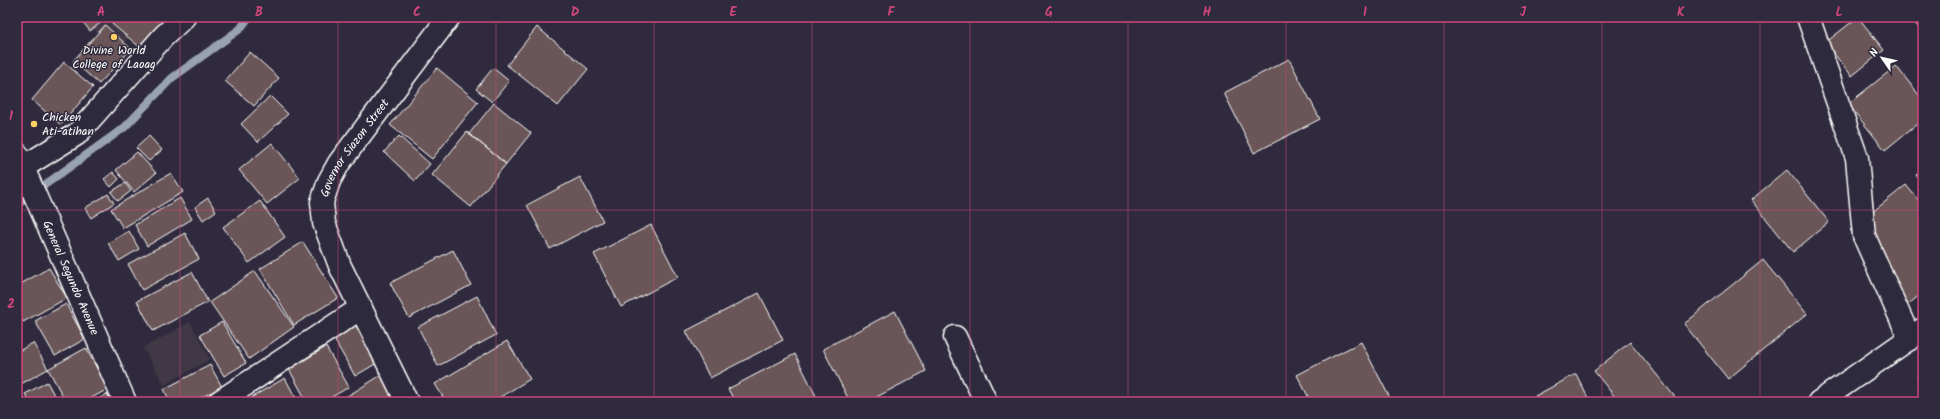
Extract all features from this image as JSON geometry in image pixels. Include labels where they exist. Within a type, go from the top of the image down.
[{"type":"main road","points":[[21,167],[77,134],[163,37],[184,17]]},
{"type":"main road","name":"Governor Siazon Street","points":[[407,402],[340,266],[324,223],[322,202],[328,181],[338,163],[449,17]]},
{"type":"main road","points":[[1808,17],[1857,158],[1864,236],[1916,334],[1819,402]]},
{"type":"main road","name":"General Segundo Avenue","points":[[21,167],[38,199],[125,402]]},
{"type":"main road","points":[[219,402],[361,308]]},
{"type":"main road","points":[[955,337],[986,402]]},
{"type":"shaded area","name":"Divine World College of Laoag","points":[[87,17],[147,17],[112,57]]},
{"type":"shaded area","points":[[190,322],[210,359],[164,385],[143,348]]},
{"type":"building","points":[[79,17],[108,17],[90,31]]},
{"type":"building","points":[[118,17],[167,17],[141,48],[112,24]]},
{"type":"building","points":[[1858,17],[1884,50],[1852,76],[1825,43]]},
{"type":"building","points":[[1910,17],[1923,17],[1923,33]]},
{"type":"building","points":[[105,25],[131,49],[99,84],[73,61]]},
{"type":"building","points":[[537,27],[588,69],[558,106],[507,65]]},
{"type":"building","points":[[250,52],[279,78],[254,106],[225,81]]},
{"type":"building","points":[[1289,59],[1320,119],[1254,153],[1224,93]]},
{"type":"building","points":[[64,62],[93,87],[61,125],[32,100]]},
{"type":"building","points":[[1896,66],[1923,100],[1923,119],[1885,150],[1848,104]]},
{"type":"building","points":[[437,68],[478,102],[432,159],[390,125]]},
{"type":"building","points":[[493,68],[509,81],[492,102],[476,89]]},
{"type":"building","points":[[270,96],[288,114],[258,142],[241,124]]},
{"type":"building","points":[[494,103],[531,133],[506,164],[469,134]]},
{"type":"building","points":[[467,132],[506,164],[471,207],[432,175]]},
{"type":"building","points":[[149,136],[162,150],[149,161],[136,148]]},
{"type":"building","points":[[399,136],[430,164],[415,181],[384,152]]},
{"type":"building","points":[[272,143],[300,178],[267,204],[239,170]]},
{"type":"building","points":[[137,152],[156,173],[134,192],[116,170]]},
{"type":"building","points":[[1923,169],[1923,184],[1916,175]]},
{"type":"building","points":[[1787,170],[1829,222],[1793,252],[1751,200]]},
{"type":"building","points":[[113,172],[119,179],[111,187],[104,179]]},
{"type":"building","points":[[171,173],[183,192],[123,228],[111,209]]},
{"type":"building","points":[[580,177],[603,221],[550,249],[527,205]]},
{"type":"building","points":[[125,183],[131,191],[118,201],[111,192]]},
{"type":"building","points":[[1906,185],[1923,206],[1923,292],[1909,304],[1850,230]]},
{"type":"building","points":[[108,194],[114,203],[91,218],[85,208]]},
{"type":"building","points":[[180,198],[192,219],[147,246],[135,225]]},
{"type":"building","points":[[208,198],[216,211],[203,220],[195,207]]},
{"type":"building","points":[[260,201],[285,237],[249,263],[223,227]]},
{"type":"building","points":[[651,225],[678,277],[621,307],[594,254]]},
{"type":"building","points":[[129,231],[139,249],[119,261],[108,243]]},
{"type":"building","points":[[185,233],[199,259],[142,290],[128,264]]},
{"type":"building","points":[[303,242],[338,298],[294,325],[260,269]]},
{"type":"building","points":[[453,250],[471,285],[409,318],[390,283]]},
{"type":"building","points":[[1763,260],[1807,314],[1728,379],[1684,324]]},
{"type":"building","points":[[49,268],[67,298],[23,322],[17,311],[17,286]]},
{"type":"building","points":[[255,271],[294,327],[249,359],[210,302]]},
{"type":"building","points":[[192,272],[208,302],[153,331],[137,301]]},
{"type":"building","points":[[759,293],[783,340],[710,378],[686,331]]},
{"type":"building","points":[[477,296],[496,335],[438,366],[418,327]]},
{"type":"building","points":[[66,304],[85,339],[55,356],[35,321]]},
{"type":"building","points":[[895,311],[926,371],[867,402],[850,402],[823,349]]},
{"type":"building","points":[[357,319],[382,360],[355,376],[331,334]]},
{"type":"building","points":[[222,322],[246,363],[224,376],[200,335]]},
{"type":"building","points":[[507,341],[530,379],[492,402],[446,402],[435,384]]},
{"type":"building","points":[[1361,342],[1392,402],[1311,402],[1297,375]]},
{"type":"building","points":[[1630,342],[1679,402],[1619,402],[1594,371]]},
{"type":"building","points":[[33,343],[48,369],[21,384],[17,376],[17,352]]},
{"type":"building","points":[[326,347],[349,387],[323,402],[307,402],[289,369]]},
{"type":"building","points":[[86,348],[108,389],[84,402],[66,402],[48,369]]},
{"type":"building","points":[[795,354],[819,402],[735,402],[728,389]]},
{"type":"building","points":[[210,365],[222,387],[192,402],[170,402],[164,389]]},
{"type":"building","points":[[1923,372],[1923,392],[1917,375]]},
{"type":"building","points":[[383,374],[397,397],[388,402],[342,402],[341,400]]},
{"type":"building","points":[[1576,374],[1590,402],[1538,402],[1535,396]]},
{"type":"building","points":[[285,378],[298,402],[255,402],[252,397]]},
{"type":"building","points":[[47,382],[58,402],[30,402],[25,394]]},
{"type":"building","points":[[107,394],[112,402],[93,402]]},
{"type":"waterway","points":[[17,205],[125,127],[172,78],[240,29],[249,17]]},
{"type":"place","name":"Divine World College of Laoag","points":[[114,37]]},
{"type":"place","name":"Chicken Ati-atihan","points":[[34,124]]}]
